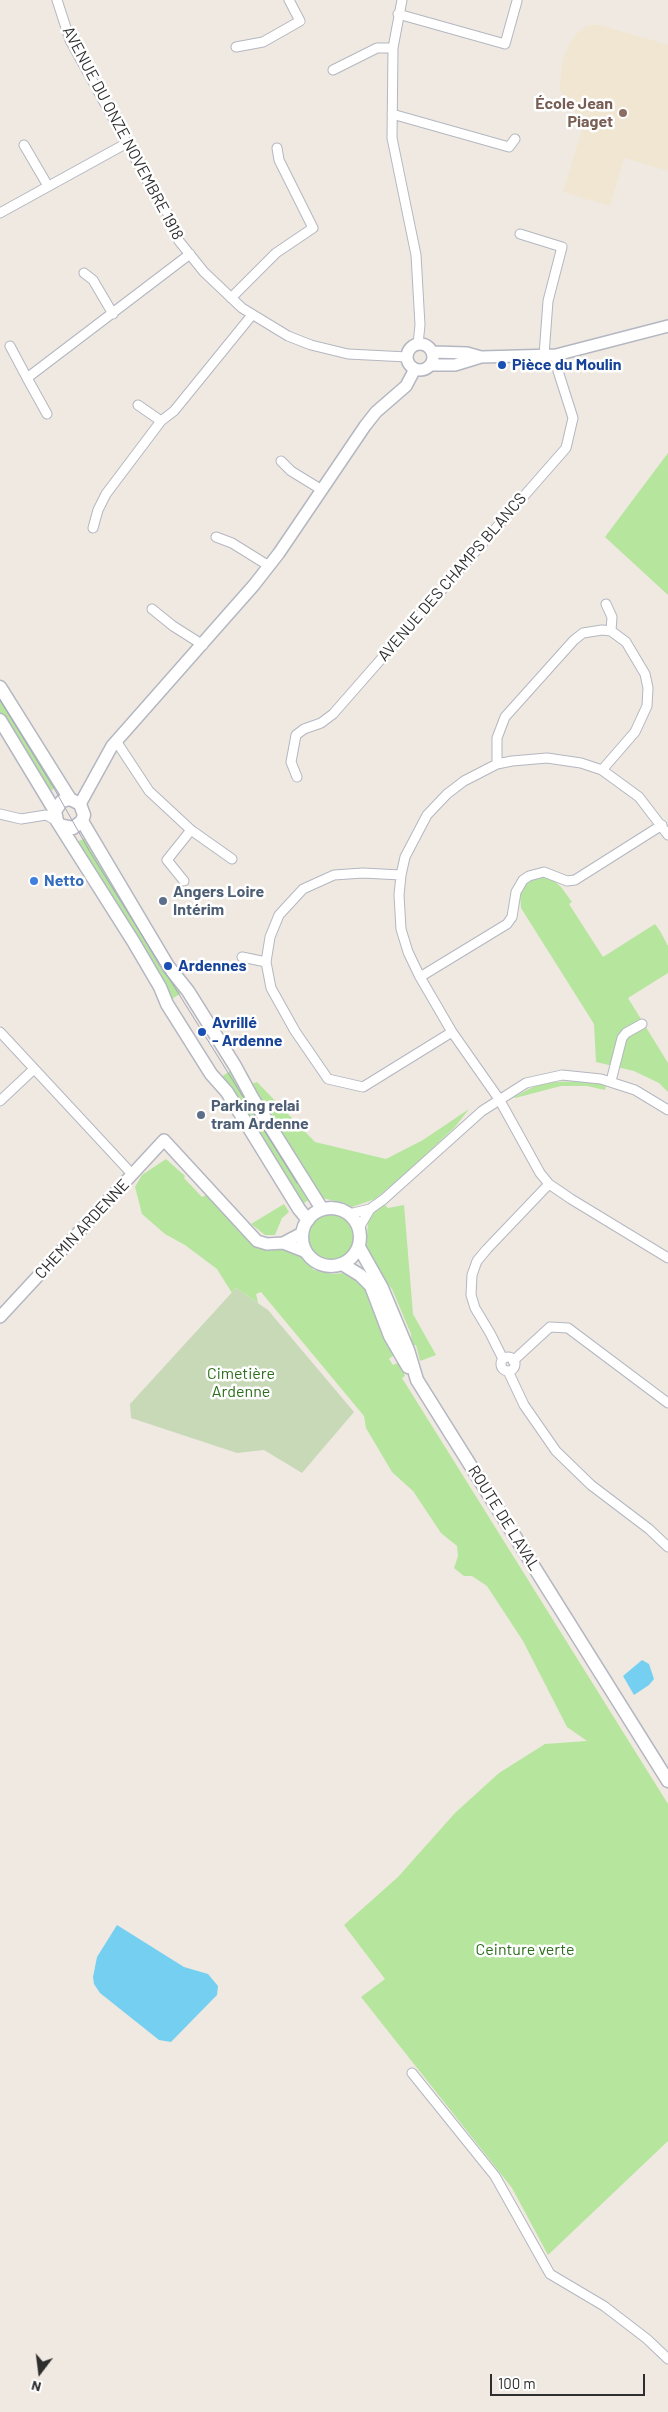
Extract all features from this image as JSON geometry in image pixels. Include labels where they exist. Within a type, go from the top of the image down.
[{"type":"main road","points":[[0,686],[84,816],[82,821],[73,828],[57,819]]},
{"type":"main road","points":[[0,720],[57,819],[133,941],[167,1004],[212,1074],[227,1092],[299,1209],[308,1220]]},
{"type":"main road","points":[[57,819],[62,801],[75,802]]},
{"type":"main road","points":[[82,821],[168,966],[188,991],[322,1209]]},
{"type":"main road","points":[[334,1208],[349,1214],[359,1228],[359,1247],[354,1256],[342,1264],[322,1265],[313,1260],[306,1252],[302,1242],[302,1234],[308,1220],[322,1209],[334,1208]]},
{"type":"main road","name":"ROUTE DE LAVAL","points":[[359,1247],[382,1288],[408,1350],[417,1380],[668,1781]]},
{"type":"main road","points":[[342,1264],[360,1274],[371,1286],[390,1336],[417,1380]]},
{"type":"street","name":"AVENUE DU ONZE NOVEMBRE 1918","points":[[57,0],[70,40],[158,200],[164,207],[178,241],[204,272],[252,315],[288,336],[332,351],[407,357]]},
{"type":"street","points":[[236,47],[263,42],[300,21],[289,0]]},
{"type":"street","points":[[402,0],[393,48],[393,145],[416,255],[420,325],[418,344]]},
{"type":"street","points":[[398,14],[505,44],[517,1]]},
{"type":"street","points":[[334,70],[378,48],[393,48]]},
{"type":"street","points":[[392,114],[509,147],[515,139]]},
{"type":"street","points":[[0,213],[127,143]]},
{"type":"street","points":[[24,145],[48,186]]},
{"type":"street","points":[[231,298],[276,253],[313,228],[279,160],[277,148]]},
{"type":"street","name":"AVENUE DES CHAMPS BLANCS","points":[[297,777],[290,762],[296,735],[321,723],[333,714],[566,448],[573,418],[558,371],[550,355],[548,301],[562,247],[520,234]]},
{"type":"street","points":[[27,378],[190,254]]},
{"type":"street","points":[[84,273],[93,280],[113,314]]},
{"type":"street","points":[[94,528],[98,510],[106,494],[161,421],[174,411],[252,315]]},
{"type":"street","points":[[430,365],[455,365],[481,357],[550,355],[668,326]]},
{"type":"street","points":[[418,344],[427,345],[432,352],[433,359],[430,365],[422,370],[415,369],[409,364],[407,357],[410,348],[418,344]]},
{"type":"street","points":[[10,346],[47,414]]},
{"type":"street","points":[[432,352],[467,353],[481,357]]},
{"type":"street","points":[[75,802],[116,741],[203,645],[269,566],[372,418],[406,386],[415,369]]},
{"type":"street","points":[[138,405],[161,421]]},
{"type":"street","points":[[280,460],[291,471],[322,490]]},
{"type":"street","points":[[216,537],[232,543],[269,566]]},
{"type":"street","points":[[606,604],[612,617],[611,631]]},
{"type":"street","points":[[152,608],[173,626],[203,645]]},
{"type":"street","points":[[497,764],[497,738],[505,717],[574,640],[592,630],[611,631],[626,642],[636,655],[645,674],[648,688],[647,706],[636,732],[602,770]]},
{"type":"street","points":[[116,741],[149,791],[192,830],[232,859]]},
{"type":"street","points":[[668,835],[640,797],[602,770],[581,763],[547,758],[497,764],[464,781],[447,794],[427,815],[415,835],[401,875],[399,895],[401,929],[408,952],[420,976],[452,1032],[499,1099],[540,1173],[549,1184],[668,1258]]},
{"type":"street","points":[[0,814],[20,819],[46,815],[57,819]]},
{"type":"street","points":[[420,976],[507,924],[512,917],[519,886],[529,876],[544,872],[567,881],[575,880],[662,825]]},
{"type":"street","points":[[184,881],[167,860],[192,830]]},
{"type":"street","points":[[401,875],[363,873],[334,875],[303,889],[279,915],[270,937],[266,962],[271,988],[295,1031],[328,1079],[363,1087],[452,1032]]},
{"type":"street","points":[[242,957],[266,962]]},
{"type":"street","points":[[611,1081],[622,1038],[626,1033],[642,1024]]},
{"type":"street","points":[[0,1032],[132,1174]]},
{"type":"street","points":[[0,1101],[34,1069]]},
{"type":"street","points":[[359,1228],[370,1209],[482,1111],[526,1083],[562,1075],[611,1081],[635,1090],[668,1110]]},
{"type":"street","name":"CHEMIN ARDENNE","points":[[0,1317],[164,1140],[252,1238],[266,1244],[283,1243]]},
{"type":"street","points":[[549,1184],[477,1261],[472,1275],[471,1295],[475,1308],[503,1359],[502,1368],[508,1371],[524,1405],[556,1451],[591,1485],[649,1529],[668,1547]]},
{"type":"street","points":[[349,1214],[370,1209]]},
{"type":"street","points":[[283,1243],[302,1234]]},
{"type":"street","points":[[283,1243],[306,1252]]},
{"type":"street","points":[[513,1360],[550,1327],[568,1328],[668,1403]]},
{"type":"street","points":[[503,1359],[513,1360]]},
{"type":"street","points":[[508,1371],[514,1367],[513,1360]]},
{"type":"street","points":[[412,2074],[495,2176],[550,2274],[604,2306],[647,2339],[668,2359]]},
{"type":"shaded area","name":"École Jean Piaget","points":[[599,25],[668,45],[668,171],[624,158],[610,206],[563,192],[586,117],[571,110],[560,90],[562,63],[568,46],[576,35],[584,27]]},
{"type":"green space","points":[[668,453],[668,595],[605,537]]},
{"type":"green space","points":[[0,699],[55,788],[49,792],[0,713]]},
{"type":"green space","points":[[85,838],[181,993],[172,999],[75,843]]},
{"type":"green space","points":[[544,877],[551,878],[561,887],[572,902],[569,904],[603,957],[655,924],[660,931],[668,946],[668,973],[628,998],[668,1063],[668,1092],[659,1083],[634,1071],[596,1062],[594,1024],[521,908],[520,894],[523,887],[529,881]]},
{"type":"green space","points":[[230,1071],[310,1199],[301,1205],[221,1077]]},
{"type":"green space","points":[[586,1081],[606,1085],[605,1090],[587,1086],[561,1086],[514,1097],[533,1087],[552,1082]]},
{"type":"green space","points":[[257,1082],[315,1142],[386,1159],[423,1140],[469,1109],[455,1127],[404,1175],[375,1199],[352,1207],[344,1203],[322,1198],[251,1084]]},
{"type":"green space","name":"Ceinture verte","points":[[166,1159],[185,1176],[184,1178],[202,1197],[206,1195],[255,1246],[264,1249],[288,1249],[295,1252],[314,1270],[332,1274],[344,1273],[355,1277],[367,1290],[394,1355],[389,1359],[393,1365],[400,1362],[405,1376],[402,1378],[668,1804],[668,2141],[548,2255],[512,2188],[361,1997],[385,1979],[344,1925],[398,1877],[455,1813],[499,1773],[545,1744],[587,1741],[567,1727],[523,1641],[487,1586],[472,1576],[464,1576],[454,1568],[458,1556],[457,1546],[441,1533],[413,1491],[392,1472],[366,1428],[364,1416],[261,1292],[256,1294],[258,1303],[236,1288],[232,1293],[217,1269],[185,1245],[165,1234],[142,1214],[135,1187],[142,1175]]},
{"type":"green space","points":[[284,1204],[289,1212],[282,1218],[275,1235],[265,1235],[251,1224]]},
{"type":"green space","points":[[384,1204],[388,1208],[404,1205],[413,1314],[436,1355],[420,1361],[416,1345],[412,1346],[411,1334],[392,1289],[383,1279],[366,1249],[368,1222],[376,1210]]},
{"type":"green space","points":[[331,1214],[340,1216],[348,1221],[353,1229],[355,1238],[353,1247],[348,1255],[340,1260],[331,1262],[322,1260],[314,1255],[309,1247],[307,1238],[309,1229],[314,1221],[322,1216]]},
{"type":"green space","name":"Cimetière Ardenne","points":[[236,1288],[268,1310],[354,1412],[302,1473],[264,1450],[237,1453],[131,1418],[130,1404]]},
{"type":"water","points":[[642,1660],[649,1664],[654,1679],[649,1685],[634,1695],[623,1676]]},
{"type":"water","points":[[117,1925],[184,1967],[208,1974],[218,1986],[217,1995],[171,2042],[159,2040],[100,1993],[94,1984],[93,1977],[97,1957]]},
{"type":"tram line","points":[[0,700],[90,852],[297,1183]]},
{"type":"place","name":"École Jean Piaget","points":[[623,113]]},
{"type":"place","name":"Pièce du Moulin","points":[[502,365]]},
{"type":"place","name":"Netto","points":[[34,881]]},
{"type":"place","name":"Angers Loire Intérim","points":[[163,901]]},
{"type":"place","name":"Ardennes","points":[[168,966]]},
{"type":"place","name":"Avrillé - Ardenne","points":[[202,1032]]},
{"type":"place","name":"Parking relai tram Ardenne","points":[[201,1115]]}]
